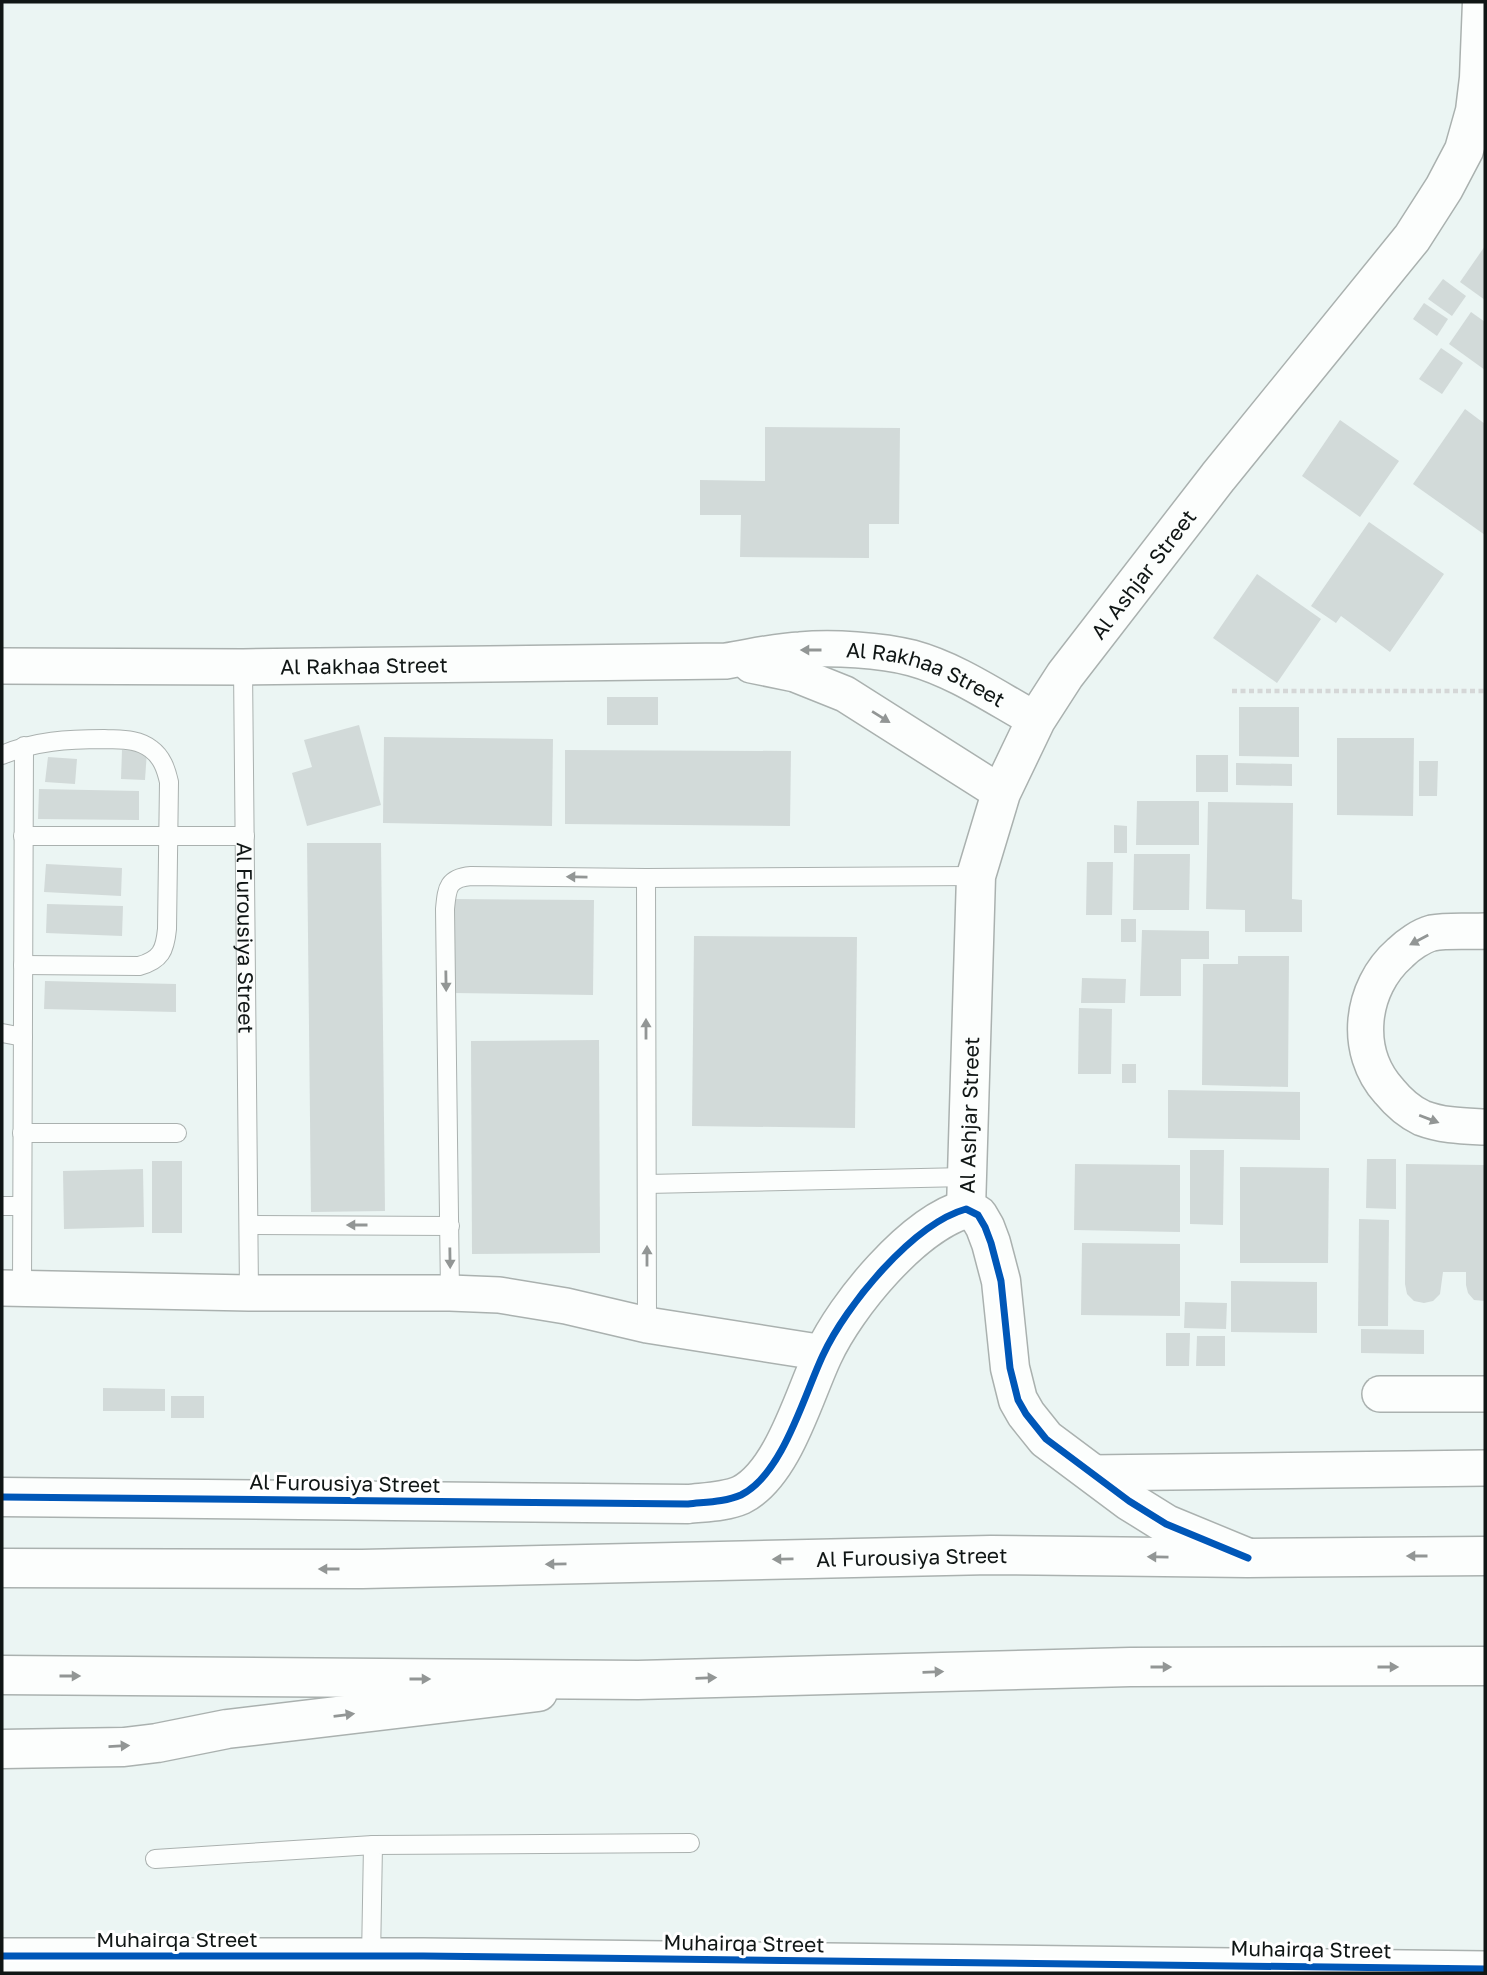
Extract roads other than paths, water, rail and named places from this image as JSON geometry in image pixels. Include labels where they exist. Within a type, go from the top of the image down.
[{"type":"main road","name":"Al Ashjar Street","points":[[1248,1558],[1166,1524],[1129,1501],[1046,1439],[1018,1400],[1010,1368],[1001,1281],[985,1227],[966,1193],[976,876],[1001,793],[1036,720],[1065,675],[1218,477],[1412,238],[1444,188],[1464,150],[1482,78],[1482,2]]},
{"type":"main road","name":"Al Ashjar Street","points":[[688,1504],[715,1502],[743,1494],[765,1475],[786,1443],[824,1353],[839,1326],[882,1269],[933,1224],[951,1213],[966,1193]]},
{"type":"main road","name":"Al Furousiya Street","points":[[2,1497],[688,1504]]},
{"type":"main road","name":"Al Furousiya Street","points":[[2,1568],[362,1569],[990,1555],[1248,1558],[1485,1556]]},
{"type":"main road","points":[[2,1675],[638,1680],[1130,1667],[1485,1666]]},
{"type":"main road","points":[[2,1749],[66,1749],[157,1743],[227,1729],[638,1680]]},
{"type":"main road","points":[[2,1770],[24,1758],[66,1749]]},
{"type":"street","name":"Al Rakhaa Street","points":[[2,666],[243,667],[726,661],[801,649],[860,652],[903,657],[950,673],[1036,720]]},
{"type":"street","name":"Al Rakhaa Street","points":[[726,661],[795,674],[845,694],[1001,793]]},
{"type":"street","points":[[1485,931],[1431,933],[1408,945],[1388,963],[1375,984],[1366,1009],[1365,1035],[1370,1059],[1381,1083],[1399,1102],[1420,1117],[1444,1125],[1485,1127]]},
{"type":"street","points":[[12,1288],[499,1295],[647,1325],[824,1353]]},
{"type":"street","points":[[1380,1394],[1485,1394]]},
{"type":"street","points":[[1090,1473],[1485,1468]]},
{"type":"street","name":"Muhairqa Street","points":[[2,1955],[370,1965],[506,1957],[1485,1969]]},
{"type":"lane","name":"Al Furousiya Street","points":[[243,667],[249,1293]]},
{"type":"lane","points":[[2,755],[24,746],[73,739],[127,740],[152,750],[166,769],[169,782],[167,929],[164,950],[157,958],[139,967],[23,965]]},
{"type":"lane","points":[[12,1288],[22,1206],[24,746]]},
{"type":"lane","points":[[23,836],[245,836]]},
{"type":"lane","points":[[450,1293],[445,909],[450,883],[460,877],[471,876],[976,876]]},
{"type":"lane","points":[[646,878],[647,1325]]},
{"type":"lane","points":[[2,1033],[23,1037]]},
{"type":"lane","points":[[22,1133],[177,1133]]},
{"type":"lane","points":[[647,1184],[966,1193]]},
{"type":"lane","points":[[2,1206],[22,1206]]},
{"type":"lane","points":[[249,1224],[450,1226]]},
{"type":"lane","points":[[155,1858],[373,1845],[690,1843]]},
{"type":"lane","points":[[370,1965],[373,1845]]}]
